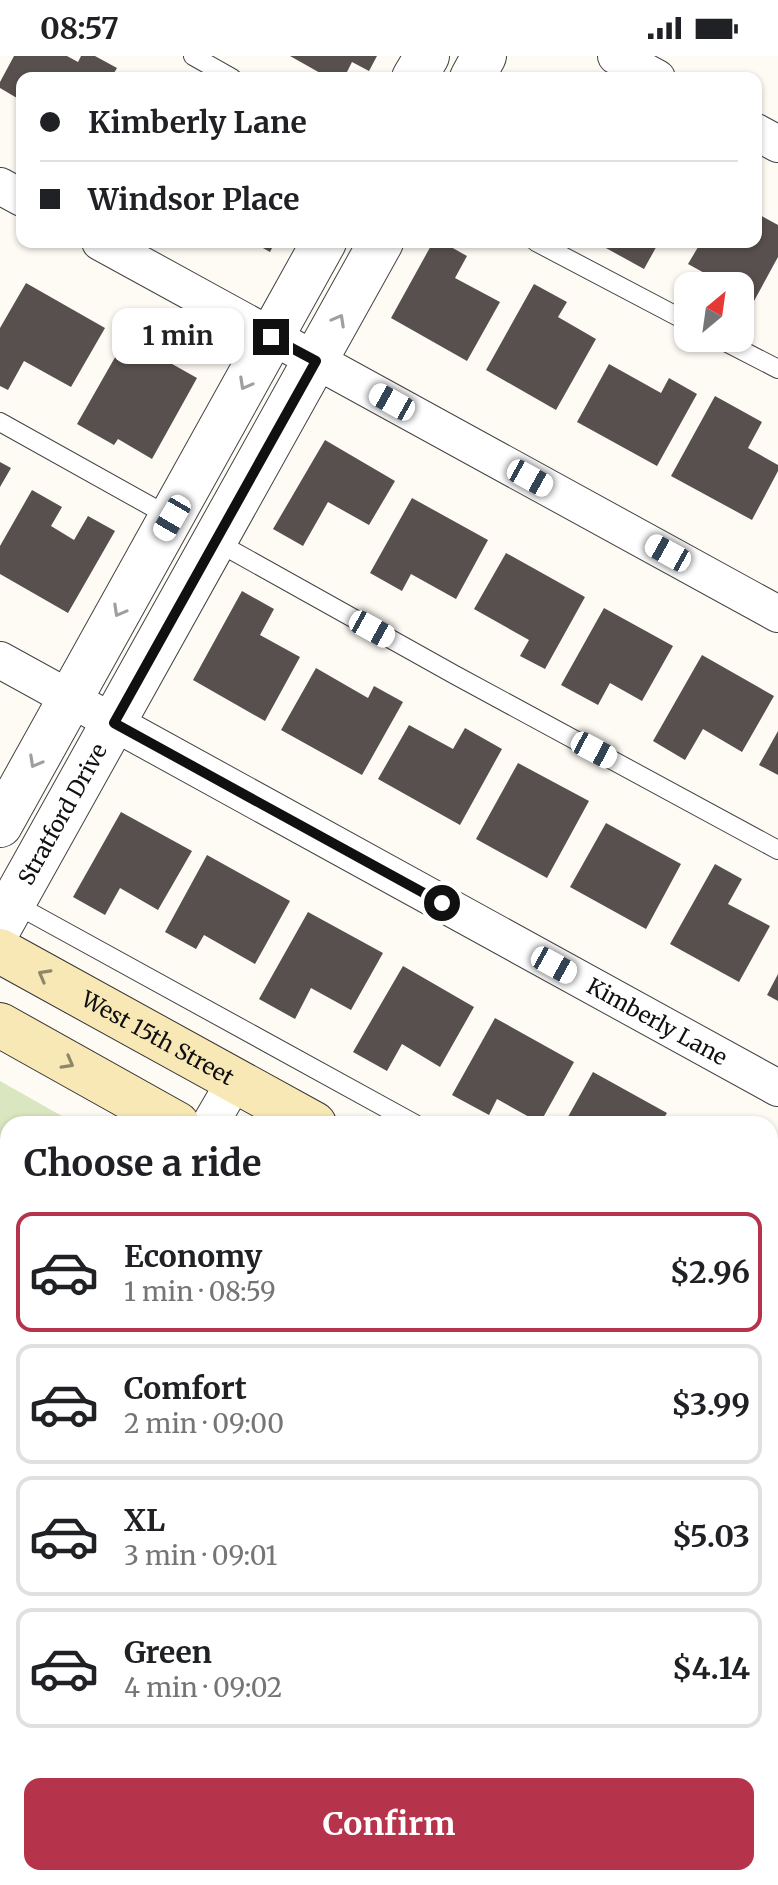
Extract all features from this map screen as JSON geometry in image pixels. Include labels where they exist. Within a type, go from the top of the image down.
[{"type":"main road","name":"West 15th Street","points":[[0,951],[299,1116]]},
{"type":"main road","points":[[0,1025],[163,1116]]},
{"type":"street","points":[[616,56],[646,72]]},
{"type":"street","points":[[111,248],[778,614]]},
{"type":"street","points":[[0,825],[321,248]]},
{"type":"street","name":"Stratford Drive","points":[[6,914],[378,248]]},
{"type":"street","name":"Kimberly Lane","points":[[0,660],[778,1088]]},
{"type":"street","points":[[215,1116],[235,1081]]},
{"type":"lane","points":[[193,56],[221,72]]},
{"type":"lane","points":[[547,248],[674,315]]},
{"type":"lane","points":[[745,352],[778,369]]},
{"type":"lane","points":[[0,422],[172,518]]},
{"type":"lane","points":[[215,541],[778,850]]},
{"type":"lane","points":[[6,914],[399,1116]]},
{"type":"green space","points":[[0,1081],[62,1116],[0,1116]]},
{"type":"building","points":[[14,56],[67,56],[78,62],[81,56],[95,56],[117,68],[115,72],[16,72],[16,97],[0,88],[0,82]]},
{"type":"building","points":[[290,56],[377,56],[369,71],[352,62],[347,72],[318,72]]},
{"type":"building","points":[[762,216],[778,225],[778,257],[754,301],[754,272],[703,272],[688,264],[697,248],[762,248]]},
{"type":"building","points":[[430,248],[453,248],[467,256],[455,278],[500,302],[467,361],[391,318]]},
{"type":"building","points":[[606,248],[656,248],[644,269]]},
{"type":"building","points":[[26,283],[105,328],[71,387],[24,361],[8,390],[0,386],[0,328]]},
{"type":"building","points":[[534,284],[567,302],[558,317],[596,339],[556,410],[486,370]]},
{"type":"building","points":[[126,338],[197,378],[152,459],[118,439],[114,445],[77,424]]},
{"type":"building","points":[[609,364],[661,393],[669,378],[697,394],[657,466],[577,422]]},
{"type":"building","points":[[715,396],[762,422],[748,448],[778,465],[778,471],[752,520],[671,476]]},
{"type":"building","points":[[325,440],[395,481],[369,525],[328,502],[303,546],[273,529]]},
{"type":"building","points":[[0,462],[11,468],[0,487]]},
{"type":"building","points":[[32,490],[62,507],[51,526],[74,540],[88,516],[115,531],[68,613],[0,574],[0,546]]},
{"type":"building","points":[[412,498],[488,540],[456,599],[411,574],[402,591],[370,573]]},
{"type":"building","points":[[506,553],[585,597],[545,669],[520,656],[529,640],[474,609]]},
{"type":"building","points":[[242,591],[274,609],[260,635],[300,657],[265,721],[193,680]]},
{"type":"building","points":[[604,608],[673,646],[642,701],[610,683],[598,705],[561,685]]},
{"type":"building","points":[[702,655],[774,696],[742,752],[703,729],[685,760],[653,741]]},
{"type":"building","points":[[316,668],[368,698],[374,686],[403,702],[362,775],[281,730]]},
{"type":"building","points":[[409,725],[453,749],[465,728],[502,749],[460,825],[378,779]]},
{"type":"building","points":[[778,731],[778,775],[759,765]]},
{"type":"building","points":[[518,763],[589,801],[547,878],[476,839]]},
{"type":"building","points":[[121,812],[192,851],[158,910],[120,888],[105,915],[73,897]]},
{"type":"building","points":[[606,823],[681,864],[646,929],[570,887]]},
{"type":"building","points":[[207,855],[290,901],[255,964],[204,935],[196,949],[165,932]]},
{"type":"building","points":[[715,864],[742,879],[728,904],[770,926],[739,982],[670,944]]},
{"type":"building","points":[[308,912],[383,953],[351,1010],[311,988],[295,1019],[259,999]]},
{"type":"building","points":[[403,966],[474,1007],[440,1067],[402,1044],[387,1071],[353,1052]]},
{"type":"building","points":[[778,974],[778,1001],[767,995]]},
{"type":"building","points":[[495,1018],[574,1062],[544,1116],[527,1116],[497,1099],[489,1115],[452,1095]]},
{"type":"building","points":[[593,1072],[667,1113],[665,1116],[568,1116]]},
{"type":"route","points":[[271,337],[316,361],[114,723],[442,903]]}]
